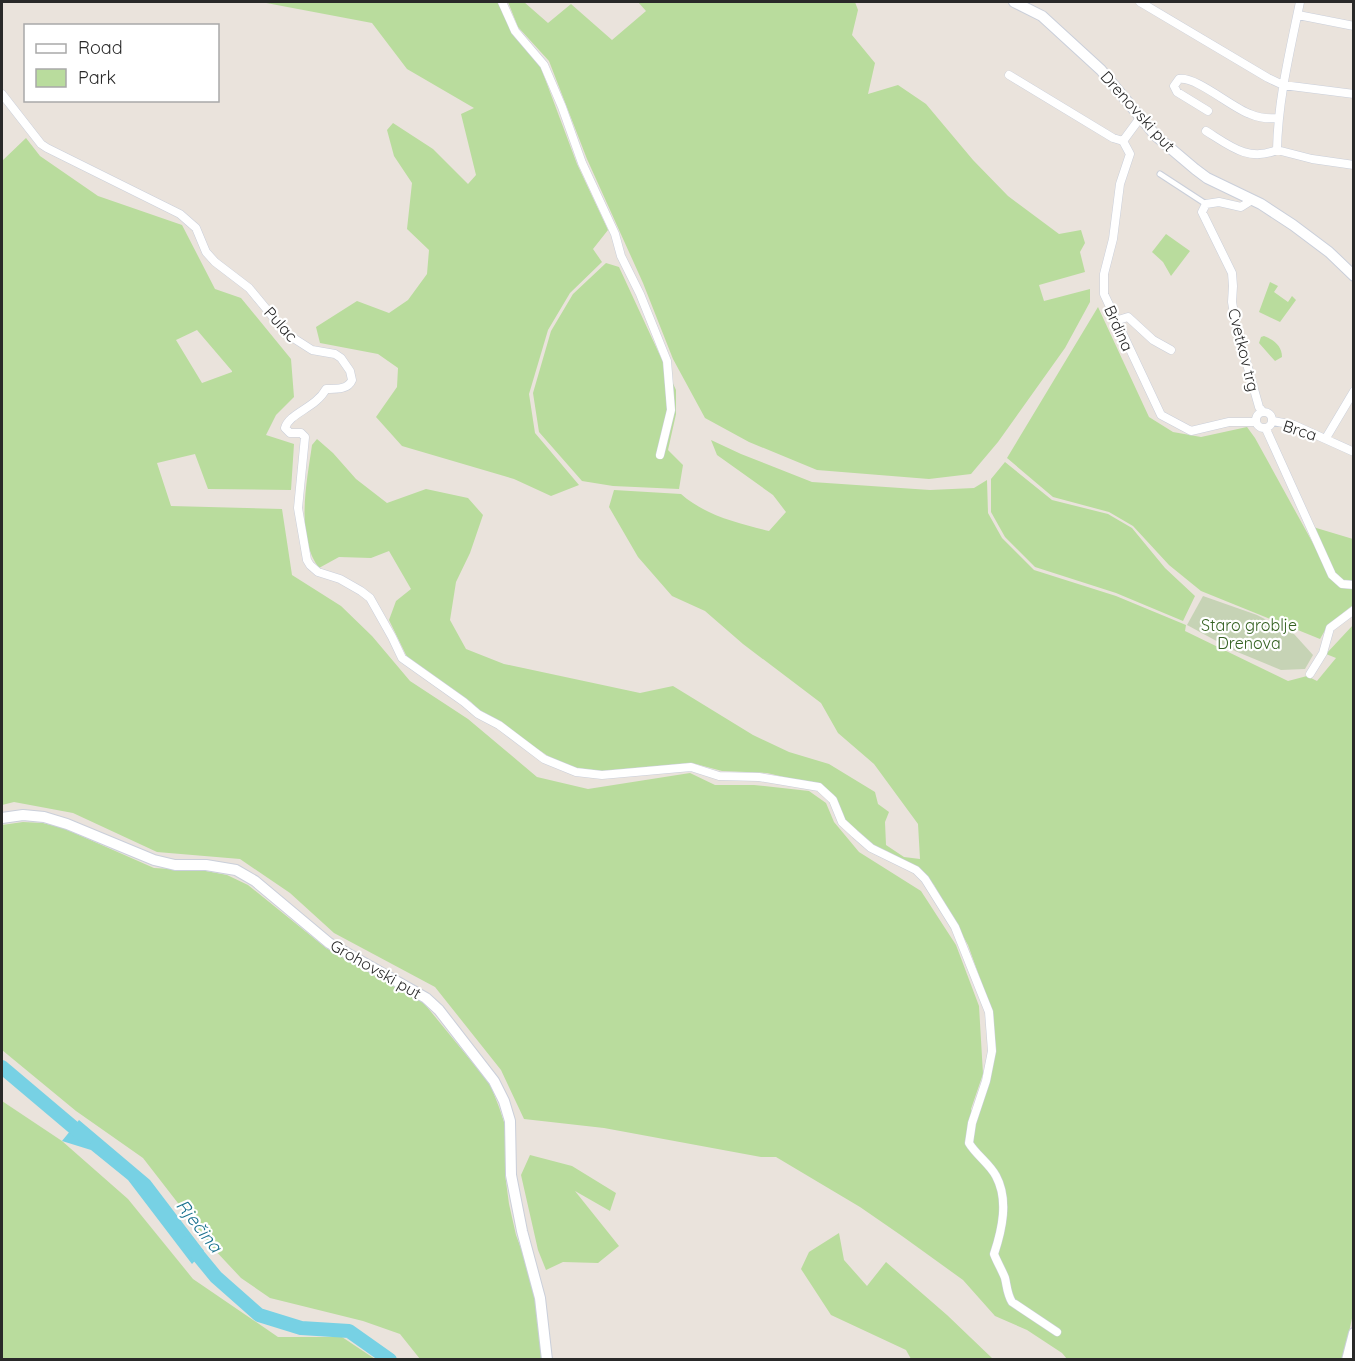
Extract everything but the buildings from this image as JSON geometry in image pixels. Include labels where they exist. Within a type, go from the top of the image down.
[{"type":"main road","name":"Drenovski put","points":[[1014,2],[1042,16],[1101,70],[1156,136],[1207,178],[1252,200],[1303,232],[1329,252],[1353,276]]},
{"type":"main road","name":"Grohovski put","points":[[2,818],[23,815],[44,817],[67,824],[154,860],[176,865],[206,865],[236,870],[255,881],[329,943],[426,998],[439,1010],[494,1081],[510,1121],[511,1175],[522,1231],[540,1298],[547,1359]]},
{"type":"main road","points":[[1347,1359],[1353,1333]]},
{"type":"street","points":[[502,2],[515,31],[544,65],[582,163],[615,234],[621,256],[640,294],[667,361],[671,410],[660,455]]},
{"type":"street","points":[[1140,2],[1283,85],[1353,94]]},
{"type":"street","points":[[1277,150],[1278,118],[1283,85],[1300,2]]},
{"type":"street","points":[[1298,15],[1353,26]]},
{"type":"street","points":[[1009,75],[1113,138],[1123,141],[1140,118]]},
{"type":"street","points":[[1208,111],[1177,92],[1174,86],[1179,79],[1191,80],[1248,114],[1266,119],[1278,118]]},
{"type":"street","name":"Pulac","points":[[2,94],[41,144],[180,214],[196,228],[206,252],[215,262],[249,288],[287,334],[301,345],[312,350],[335,354],[346,363],[352,380],[350,384],[346,387],[326,389],[322,397],[310,407],[286,422],[287,431],[301,433],[305,437],[298,516],[310,565],[318,572],[340,579],[370,598],[402,658],[534,752],[554,764],[576,771],[602,775],[680,766],[719,776],[759,777],[811,785],[825,792],[833,800],[842,822],[871,848],[916,870],[924,879],[955,927],[972,964],[989,1012],[992,1051],[986,1081],[970,1130],[969,1143],[996,1176],[1002,1197],[1003,1216],[995,1258],[1004,1276],[1012,1302],[1057,1332]]},
{"type":"street","points":[[1206,131],[1248,154],[1268,154],[1277,150],[1312,159],[1353,165]]},
{"type":"street","name":"Brdina","points":[[1123,141],[1130,153],[1120,184],[1113,238],[1104,274],[1104,294],[1115,321],[1161,415],[1191,431],[1228,423],[1256,422]]},
{"type":"street","points":[[1160,174],[1206,204],[1219,202],[1241,207],[1252,200]]},
{"type":"street","name":"Cvetkov trg","points":[[1206,204],[1202,212],[1204,219],[1232,273],[1232,302],[1236,325],[1259,407],[1263,412],[1269,413],[1273,421]]},
{"type":"street","points":[[1115,321],[1128,317],[1153,340],[1171,350]]},
{"type":"street","name":"Brca","points":[[1326,438],[1349,405],[1353,391]]},
{"type":"street","name":"Cvetkov trg","points":[[1256,422],[1256,417],[1263,412]]},
{"type":"street","points":[[1256,422],[1259,427],[1266,429],[1273,421]]},
{"type":"street","name":"Brca","points":[[1273,421],[1294,425],[1353,452]]},
{"type":"street","points":[[1266,429],[1332,575],[1342,584],[1353,585]]},
{"type":"street","points":[[1310,674],[1323,653],[1330,628],[1353,610]]},
{"type":"green space","points":[[261,2],[499,2],[512,32],[541,68],[577,164],[608,230],[593,249],[602,262],[570,293],[548,330],[529,394],[535,433],[579,485],[551,496],[514,479],[402,446],[376,417],[397,387],[398,368],[378,354],[320,343],[316,327],[357,301],[389,313],[408,300],[427,274],[429,250],[407,229],[412,183],[394,156],[387,130],[393,123],[433,149],[468,184],[476,175],[461,114],[474,108],[407,69],[372,23]]},
{"type":"green space","points":[[508,2],[524,2],[548,23],[571,4],[612,40],[646,11],[638,2],[855,2],[858,10],[852,35],[875,63],[868,94],[898,85],[926,104],[973,160],[1008,196],[1059,234],[1081,230],[1085,243],[1080,252],[1085,272],[1039,285],[1044,301],[1090,289],[1090,302],[1065,348],[998,442],[971,474],[929,479],[817,470],[749,442],[705,418],[673,359],[643,283],[587,159],[549,61],[518,27]]},
{"type":"green space","points":[[26,138],[40,156],[98,196],[182,225],[215,289],[241,298],[291,359],[294,397],[276,415],[266,435],[294,444],[291,490],[208,489],[195,454],[157,463],[171,506],[282,509],[292,575],[341,606],[372,636],[410,681],[468,719],[537,777],[588,789],[690,773],[715,785],[754,785],[809,791],[826,803],[834,822],[859,852],[921,891],[956,945],[979,1006],[983,1074],[971,1109],[975,1124],[989,1082],[992,1012],[968,945],[934,885],[914,865],[872,845],[844,819],[834,795],[819,783],[767,773],[722,771],[692,763],[601,771],[576,768],[554,760],[502,722],[479,710],[471,702],[408,659],[389,620],[396,601],[411,589],[389,551],[371,558],[339,557],[319,568],[307,540],[305,525],[306,491],[312,445],[317,439],[356,479],[387,503],[426,489],[468,498],[483,515],[470,553],[456,582],[450,620],[466,649],[504,664],[640,693],[673,686],[753,735],[789,752],[829,764],[875,792],[878,804],[889,812],[885,822],[886,845],[904,857],[920,859],[918,824],[874,764],[838,733],[821,703],[743,644],[705,611],[672,596],[638,557],[609,507],[614,490],[681,494],[712,513],[734,522],[769,531],[786,512],[773,495],[717,455],[711,440],[812,482],[930,490],[974,488],[987,480],[988,513],[1002,538],[1034,570],[1116,596],[1186,625],[1185,631],[1288,681],[1307,676],[1317,681],[1336,658],[1326,654],[1353,625],[1354,1309],[1343,1360],[1067,1359],[1062,1353],[1027,1330],[995,1316],[963,1280],[902,1236],[860,1207],[776,1157],[761,1157],[604,1128],[524,1119],[501,1070],[435,987],[334,933],[290,893],[240,859],[157,852],[73,813],[14,802],[2,805],[2,161]],"holes":[[[197,330],[232,371],[202,383],[176,340]]]},
{"type":"green space","points":[[1166,234],[1190,251],[1171,276],[1163,262],[1152,252]]},
{"type":"green space","points":[[606,263],[619,267],[676,390],[676,414],[668,450],[683,465],[679,489],[613,486],[582,481],[539,432],[533,393],[551,331],[573,294]]},
{"type":"green space","points":[[1270,282],[1278,286],[1274,292],[1288,302],[1292,296],[1296,300],[1280,322],[1259,312]]},
{"type":"green space","points":[[1098,307],[1149,417],[1173,432],[1201,437],[1247,427],[1255,438],[1331,576],[1353,587],[1353,605],[1328,625],[1320,639],[1201,591],[1169,565],[1133,526],[1109,512],[1053,497],[1007,458]]},
{"type":"green space","points":[[1264,336],[1277,344],[1282,357],[1275,361],[1259,343],[1261,337]]},
{"type":"green space","points":[[1005,462],[1052,500],[1108,514],[1132,528],[1165,568],[1195,596],[1183,621],[1116,593],[1035,567],[1005,537],[991,512],[991,479]]},
{"type":"green space","points":[[1313,527],[1353,539],[1353,583],[1342,581],[1336,574]]},
{"type":"green space","name":"Staro groblje Drenova","points":[[1203,596],[1257,615],[1294,634],[1313,655],[1305,669],[1281,670],[1235,651],[1187,625]]},
{"type":"green space","points":[[23,822],[43,823],[63,828],[154,868],[206,871],[227,875],[248,885],[326,948],[423,1002],[490,1084],[506,1128],[505,1174],[509,1204],[516,1235],[529,1270],[542,1359],[420,1359],[400,1334],[363,1321],[270,1298],[241,1278],[212,1247],[143,1158],[76,1111],[2,1050],[2,825]]},
{"type":"green space","points":[[2,1101],[62,1141],[128,1199],[193,1279],[278,1337],[342,1337],[375,1359],[2,1359]]},
{"type":"green space","points":[[530,1155],[572,1166],[616,1193],[610,1211],[575,1191],[619,1246],[598,1263],[563,1262],[546,1270],[538,1250],[521,1175]]},
{"type":"green space","points":[[839,1233],[844,1260],[867,1286],[886,1262],[993,1359],[911,1359],[906,1350],[831,1315],[801,1269],[809,1252]]},
{"type":"water","points":[[79,1120],[150,1180],[204,1251],[192,1264],[128,1180],[91,1150],[62,1141]]},
{"type":"waterway","name":"Rječina","points":[[2,1067],[86,1138]]},
{"type":"waterway","name":"Rječina","points":[[188,1243],[216,1277],[259,1315],[301,1328],[349,1331],[390,1360]]}]
